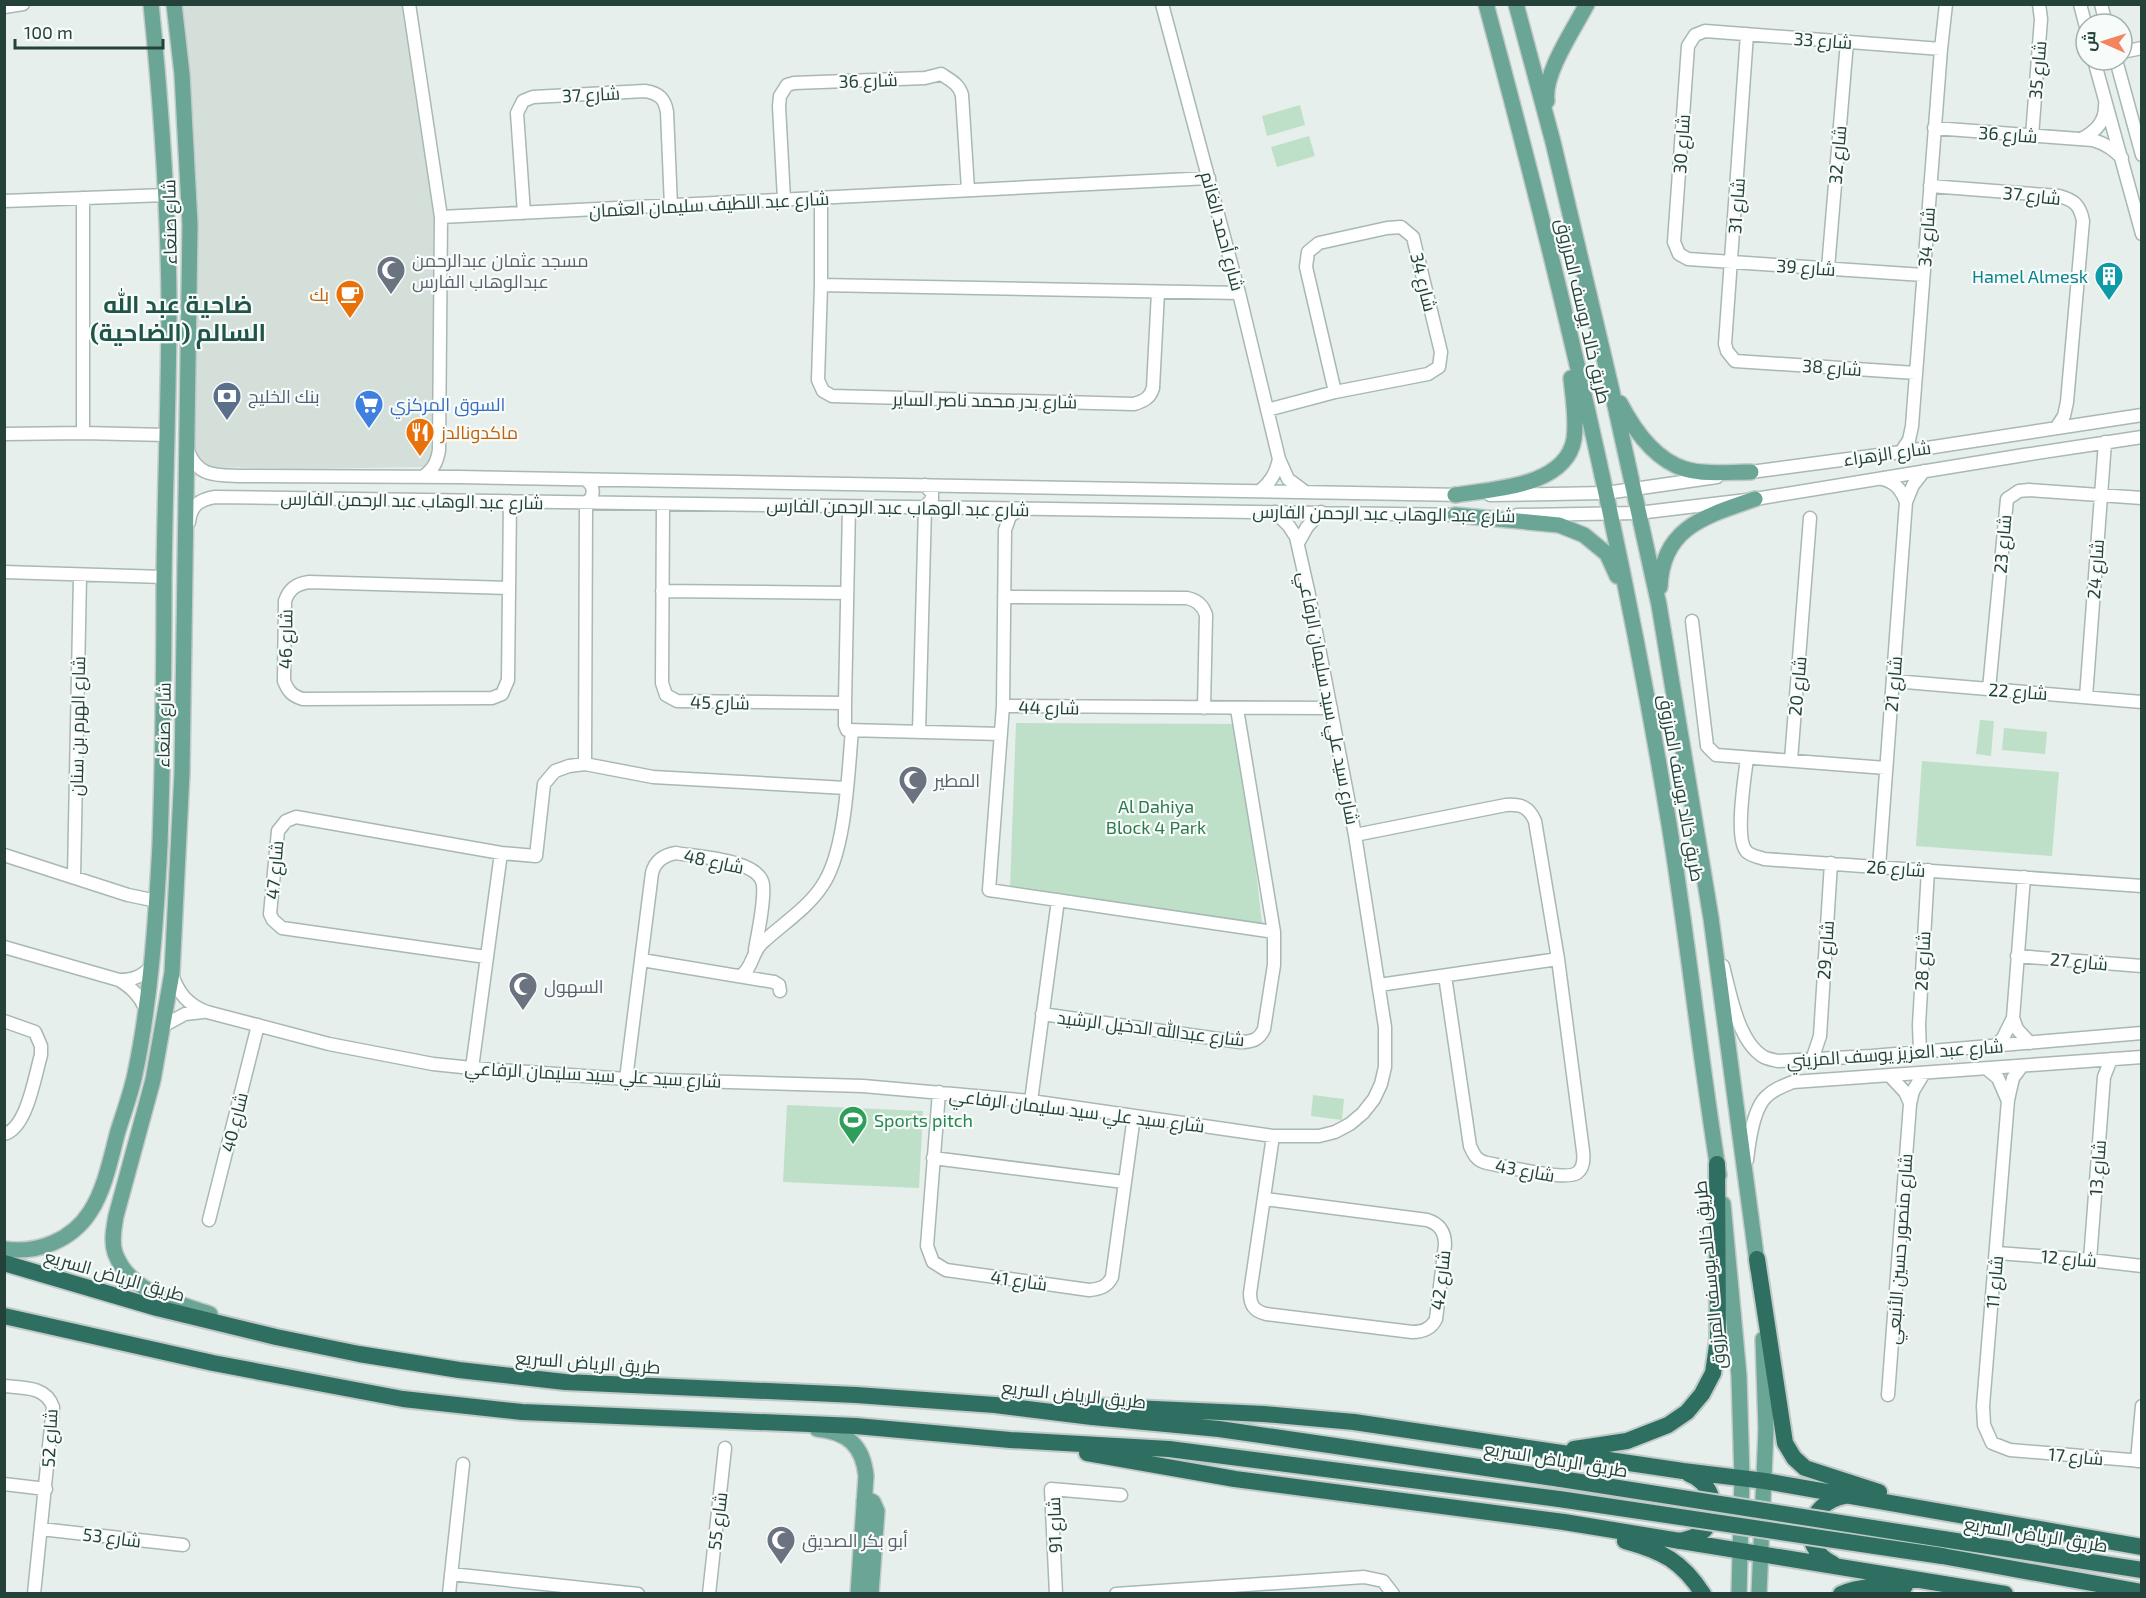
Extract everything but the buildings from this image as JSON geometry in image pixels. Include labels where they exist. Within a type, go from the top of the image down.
[{"type":"highway","points":[[1554,1453],[1627,1441],[1647,1434],[1668,1425],[1687,1412],[1702,1394],[1713,1373],[1718,1340],[1717,1164]]},
{"type":"highway","points":[[1757,1259],[1782,1428],[1785,1443],[1794,1458],[1805,1468],[1824,1476],[1940,1510]]},
{"type":"highway","name":"طريق الرياض السريع","points":[[4,1263],[157,1308],[276,1337],[426,1365],[565,1382],[856,1395],[995,1405],[1220,1429],[1561,1479],[1943,1548],[2142,1592]]},
{"type":"highway","name":"طريق الرياض السريع","points":[[4,1316],[213,1363],[403,1399],[522,1412],[912,1430],[1010,1440],[1169,1449],[1943,1548],[2142,1570]]},
{"type":"highway","points":[[995,1405],[1096,1405],[1354,1422],[1683,1472],[1765,1481],[2142,1547]]},
{"type":"highway","points":[[1010,1440],[1235,1479],[1564,1522],[2005,1593]]},
{"type":"highway","points":[[1678,1541],[1692,1538],[1704,1529],[1712,1516],[1713,1501],[1707,1487],[1697,1477],[1683,1472]]},
{"type":"highway","points":[[1836,1566],[1816,1551],[1811,1539],[1811,1526],[1815,1514],[1823,1504],[1834,1498],[1846,1496]]},
{"type":"highway","points":[[1564,1522],[1641,1545],[1667,1556],[1688,1571],[1703,1593]]},
{"type":"highway","points":[[1841,1593],[1853,1588],[1881,1586],[1964,1588]]},
{"type":"main road","name":"شارع صنعاء","points":[[4,1249],[34,1248],[56,1243],[77,1229],[92,1209],[108,1167],[135,1075],[151,967],[157,901],[164,711],[169,300],[166,195],[151,4]]},
{"type":"main road","name":"شارع صنعاء","points":[[174,4],[185,120],[190,298],[182,773],[172,973],[153,1080],[116,1216],[113,1236],[114,1252],[122,1267],[146,1290],[276,1337]]},
{"type":"main road","name":"طريق خالد يوسف المرزوق","points":[[1516,4],[1553,142],[1611,387],[1659,605],[1711,918],[1746,1170],[1763,1328],[1766,1429],[1759,1593]]},
{"type":"main road","points":[[1553,142],[1546,94],[1547,83],[1587,4]]},
{"type":"main road","name":"طريق خالد يوسف المرزوق","points":[[1489,5],[1554,265],[1611,514],[1669,822],[1725,1216],[1738,1364],[1742,1478],[1739,1593]]},
{"type":"main road","points":[[1455,495],[1529,483],[1550,473],[1564,461],[1574,441],[1575,408],[1554,265]]},
{"type":"main road","points":[[169,300],[181,306],[190,298]]},
{"type":"main road","points":[[169,332],[171,328],[179,325],[189,334]]},
{"type":"main road","points":[[1611,387],[1631,424],[1654,451],[1683,468],[1713,473],[1751,472]]},
{"type":"main road","points":[[1659,605],[1660,571],[1673,540],[1688,527],[1755,499]]},
{"type":"main road","points":[[1455,515],[1559,525],[1584,535],[1607,554],[1629,600]]},
{"type":"main road","points":[[164,683],[170,689],[175,689],[179,688],[184,681]]},
{"type":"main road","points":[[164,711],[177,705],[183,711]]},
{"type":"main road","points":[[108,1167],[120,1172],[129,1169]]},
{"type":"main road","points":[[767,1423],[826,1430],[844,1437],[857,1446],[865,1459],[866,1476],[858,1593]]},
{"type":"main road","points":[[864,1501],[873,1502],[877,1511],[871,1593]]},
{"type":"street","points":[[4,7],[23,4]]},
{"type":"street","points":[[410,4],[441,218],[439,450],[432,470],[423,477]]},
{"type":"street","name":"شارع أحمد الغانم","points":[[1162,4],[1239,293],[1282,470],[1288,479],[1306,492]]},
{"type":"street","points":[[1941,49],[1946,4]]},
{"type":"street","name":"شارع 35","points":[[2032,136],[2041,19],[2039,4]]},
{"type":"street","name":"شارع 33","points":[[1705,31],[1941,49]]},
{"type":"street","name":"شارع 30","points":[[1688,260],[1679,254],[1674,242],[1688,46],[1695,35],[1705,31]]},
{"type":"street","name":"شارع 31","points":[[1747,34],[1725,344],[1727,351],[1735,361],[1749,362]]},
{"type":"street","name":"شارع 32","points":[[1828,268],[1847,42]]},
{"type":"street","name":"شارع 34","points":[[1901,452],[1909,440],[1912,426],[1941,49]]},
{"type":"street","points":[[2097,72],[2142,234]]},
{"type":"street","points":[[2119,72],[2141,148]]},
{"type":"street","name":"شارع 36","points":[[784,200],[779,106],[780,96],[787,85],[925,78],[940,75],[955,83],[962,95],[968,190]]},
{"type":"street","name":"شارع 37","points":[[524,213],[517,121],[519,107],[523,101],[533,97],[645,91],[653,92],[664,99],[667,112],[670,206]]},
{"type":"street","points":[[2082,139],[2093,133],[2101,123],[2105,111],[2104,98]]},
{"type":"street","name":"شارع 36","points":[[1934,128],[2082,139],[2104,143],[2122,158]]},
{"type":"street","name":"شارع عبد اللطيف سليمان العثمان","points":[[441,218],[1209,178]]},
{"type":"street","name":"شارع 37","points":[[1930,186],[2059,196],[2070,199],[2081,210],[2083,221],[2067,402],[2064,416],[2056,428]]},
{"type":"street","points":[[4,201],[166,195]]},
{"type":"street","points":[[83,198],[83,433]]},
{"type":"street","name":"شارع بدر محمد ناصر الساير","points":[[820,198],[821,285],[818,380],[823,391],[832,396],[1134,404],[1148,398],[1153,388],[1158,292]]},
{"type":"street","name":"شارع 34","points":[[1267,410],[1335,392],[1428,374],[1438,368],[1442,352],[1413,237],[1401,227],[1319,243],[1308,252],[1306,267],[1335,392]]},
{"type":"street","name":"شارع 39","points":[[1688,260],[1923,274]]},
{"type":"street","points":[[821,285],[1239,293]]},
{"type":"street","name":"شارع 38","points":[[1749,362],[1916,373]]},
{"type":"street","points":[[2067,402],[2074,414],[2086,424]]},
{"type":"street","name":"شارع الزهراء","points":[[1633,490],[2142,415]]},
{"type":"street","points":[[1912,426],[1920,438],[1932,447]]},
{"type":"street","points":[[2019,433],[2015,437],[2013,446],[2015,450],[2024,454]]},
{"type":"street","points":[[4,434],[166,435]]},
{"type":"street","name":"شارع الزهراء","points":[[1638,513],[1755,499],[2024,454],[2142,437]]},
{"type":"street","points":[[1989,438],[1996,443],[1998,448],[1993,460]]},
{"type":"street","name":"شارع 24","points":[[2086,697],[2105,442]]},
{"type":"street","name":"شارع عبد الوهاب عبد الرحمن الفارس","points":[[186,447],[196,466],[203,471],[216,475],[238,476],[459,477],[1455,495],[1606,493],[1633,490]]},
{"type":"street","points":[[439,450],[442,461],[449,471],[459,477]]},
{"type":"street","points":[[1260,491],[1270,483],[1279,459]]},
{"type":"street","name":"شارع 21","points":[[1879,867],[1906,502],[1913,485],[1923,471]]},
{"type":"street","points":[[235,497],[228,490],[227,485],[229,480],[238,476]]},
{"type":"street","points":[[1880,478],[1889,480],[1897,486],[1906,502]]},
{"type":"street","points":[[586,480],[590,482],[593,491],[586,503],[585,764],[653,777],[846,788]]},
{"type":"street","points":[[608,480],[604,483],[601,492],[605,501],[610,503]]},
{"type":"street","points":[[919,732],[925,507],[932,499],[929,488],[925,485]]},
{"type":"street","points":[[953,485],[949,487],[945,495],[947,503],[955,507]]},
{"type":"street","name":"شارع 23","points":[[1989,689],[2007,499],[2019,491],[2029,490],[2142,498]]},
{"type":"street","points":[[1376,494],[1381,506],[1376,513]]},
{"type":"street","points":[[1397,513],[1394,510],[1393,501],[1398,494]]},
{"type":"street","name":"شارع عبد الوهاب عبد الرحمن الفارس","points":[[186,538],[190,512],[202,500],[214,497],[1455,515],[1638,513]]},
{"type":"street","name":"شارع 46","points":[[508,588],[309,582],[296,586],[290,590],[285,602],[284,681],[287,689],[292,695],[303,699],[498,697],[505,689],[508,680],[510,501]]},
{"type":"street","name":"شارع 45","points":[[663,504],[662,683],[669,698],[677,701],[845,703]]},
{"type":"street","points":[[849,507],[845,703],[847,730],[1001,734]]},
{"type":"street","points":[[990,508],[1000,517],[1005,530]]},
{"type":"street","points":[[1005,530],[1010,516],[1022,508]]},
{"type":"street","name":"شارع سيد علي سيد سليمان الرفاعي","points":[[172,973],[178,989],[186,1000],[207,1012],[329,1044],[433,1064],[626,1079],[863,1086],[1031,1101],[1273,1136],[1319,1136],[1335,1132],[1357,1118],[1374,1100],[1385,1067],[1385,1027],[1355,835],[1298,543],[1289,526],[1275,512]]},
{"type":"street","points":[[1298,543],[1307,526],[1321,512]]},
{"type":"street","name":"شارع 20","points":[[1791,760],[1810,518]]},
{"type":"street","name":"شارع 44","points":[[1005,530],[1003,706],[1331,708]]},
{"type":"street","points":[[4,572],[164,577]]},
{"type":"street","name":"شارع الهرم بن سنان","points":[[74,876],[80,576]]},
{"type":"street","points":[[662,591],[847,593]]},
{"type":"street","points":[[1004,597],[1187,598],[1194,600],[1202,606],[1206,615],[1204,708]]},
{"type":"street","points":[[1692,621],[1707,746],[1716,756],[1886,768]]},
{"type":"street","name":"شارع 22","points":[[1894,681],[2142,702]]},
{"type":"street","points":[[1003,706],[989,890],[1274,932]]},
{"type":"street","name":"شارع عبدالله الدخيل الرشيد","points":[[1042,1014],[1240,1042],[1257,1040],[1264,1029],[1274,965],[1274,932],[1237,709]]},
{"type":"street","name":"شارع 48","points":[[755,950],[812,899],[832,867],[838,848],[852,730]]},
{"type":"street","name":"شارع 26","points":[[1746,758],[1741,831],[1743,844],[1747,852],[1764,859],[2142,886]]},
{"type":"street","name":"شارع 47","points":[[486,957],[282,928],[270,914],[278,831],[286,821],[296,817],[501,853],[536,856],[544,784],[555,771],[585,764]]},
{"type":"street","name":"شارع 43","points":[[1355,835],[1506,806],[1525,807],[1531,813],[1535,821],[1558,959],[1583,1151],[1584,1161],[1581,1168],[1570,1176],[1481,1162],[1473,1153],[1470,1146],[1445,976]]},
{"type":"street","points":[[472,1068],[501,853]]},
{"type":"street","name":"شارع 48","points":[[626,1079],[653,867],[663,857],[676,853],[744,864],[761,878],[763,894],[755,950],[748,970],[740,976]]},
{"type":"street","points":[[4,855],[128,895],[157,901]]},
{"type":"street","name":"شارع 29","points":[[1812,1060],[1820,1036],[1831,863]]},
{"type":"street","name":"شارع 28","points":[[1920,1052],[1919,1025],[1928,870]]},
{"type":"street","points":[[1995,1046],[2003,1038],[2013,1018],[2024,878]]},
{"type":"street","name":"شارع عبدالله الدخيل الرشيد","points":[[1031,1101],[1058,900]]},
{"type":"street","name":"شارع عبد العزيز يوسف المزيني","points":[[1711,918],[1742,1031],[1753,1048],[1765,1058],[1778,1062],[2142,1033]]},
{"type":"street","points":[[4,946],[119,980],[130,987],[145,1008]]},
{"type":"street","name":"شارع 27","points":[[2018,956],[2142,966]]},
{"type":"street","points":[[1379,985],[1558,959]]},
{"type":"street","points":[[642,960],[777,983],[780,991]]},
{"type":"street","points":[[119,980],[131,980],[142,976],[151,967]]},
{"type":"street","name":"شارع سيد علي سيد سليمان الرفاعي","points":[[164,1026],[185,1014],[207,1012]]},
{"type":"street","points":[[2013,1018],[2017,1029],[2030,1043]]},
{"type":"street","points":[[4,1021],[35,1032],[41,1046],[41,1055],[23,1118],[17,1127],[4,1134]]},
{"type":"street","name":"شارع 40","points":[[209,1220],[258,1025]]},
{"type":"street","name":"شارع 29","points":[[1820,1036],[1829,1059]]},
{"type":"street","points":[[1972,1048],[1968,1056],[1970,1065],[1998,1078],[2008,1100]]},
{"type":"street","points":[[1947,1050],[1954,1060],[1954,1065],[1949,1072]]},
{"type":"street","points":[[1872,1056],[1865,1061],[1865,1070],[1875,1077]]},
{"type":"street","name":"شارع عبد العزيز يوسف المزيني","points":[[1746,1170],[1750,1138],[1759,1106],[1775,1089],[1793,1082],[2142,1057]]},
{"type":"street","name":"شارع 13","points":[[2090,1260],[2104,1077],[2111,1059]]},
{"type":"street","points":[[2094,1061],[2104,1077]]},
{"type":"street","name":"شارع 11","points":[[2010,1450],[1992,1443],[1984,1425],[1983,1406],[2008,1100],[2013,1078],[2022,1066]]},
{"type":"street","name":"شارع منصور حسين الأنبعي","points":[[1888,1395],[1910,1104],[1912,1091],[1924,1073]]},
{"type":"street","points":[[1890,1076],[1905,1092],[1910,1104]]},
{"type":"street","name":"شارع 41","points":[[939,1092],[927,1246],[933,1262],[946,1270],[1089,1290],[1103,1287],[1112,1277],[1134,1116]]},
{"type":"street","name":"شارع 42","points":[[1265,1199],[1427,1220],[1438,1226],[1445,1236],[1445,1245],[1436,1319],[1433,1325],[1425,1330],[1412,1332],[1266,1314],[1255,1309],[1250,1300],[1250,1293],[1273,1136]]},
{"type":"street","points":[[933,1158],[1124,1182]]},
{"type":"street","name":"شارع 12","points":[[1997,1253],[2142,1266]]},
{"type":"street","name":"شارع 52","points":[[4,1386],[33,1389],[44,1394],[51,1401],[54,1413],[46,1489]]},
{"type":"street","points":[[2139,1461],[2142,1406]]},
{"type":"street","name":"شارع 55","points":[[708,1593],[725,1448]]},
{"type":"street","name":"شارع 17","points":[[2010,1450],[2139,1461]]},
{"type":"street","points":[[448,1593],[463,1464]]},
{"type":"street","points":[[4,1484],[46,1489],[34,1593]]},
{"type":"street","name":"شارع 91","points":[[1056,1593],[1051,1489],[1120,1495]]},
{"type":"street","name":"شارع 53","points":[[41,1529],[183,1545]]},
{"type":"street","points":[[451,1574],[638,1593]]},
{"type":"street","points":[[1116,1593],[1307,1587],[1364,1577],[1383,1581],[1393,1593]]},
{"type":"shaded area","points":[[181,5],[407,5],[434,215],[433,458],[429,467],[296,469],[205,467],[190,446],[192,185],[190,65]]},
{"type":"green space","points":[[1300,105],[1305,125],[1267,136],[1262,116]]},
{"type":"green space","points":[[1309,136],[1315,156],[1277,167],[1271,147]]},
{"type":"green space","points":[[1980,720],[1994,721],[1991,756],[1976,754]]},
{"type":"green space","name":"Al Dahiya Block 4 Park","points":[[1016,723],[1239,724],[1262,923],[1010,888]]},
{"type":"green space","points":[[2004,728],[2047,732],[2045,754],[2002,750]]},
{"type":"green space","points":[[1922,761],[2059,772],[2052,856],[1916,846]]},
{"type":"green space","points":[[1313,1095],[1344,1099],[1342,1120],[1311,1116]]},
{"type":"green space","name":"Sports pitch","points":[[787,1105],[923,1111],[919,1188],[783,1182]]},
{"type":"place","name":"مسجد عثمان عبدالرحمن عبدالوهاب الفارس","points":[[391,296]]},
{"type":"place","name":"Hamel Almesk","points":[[2109,302]]},
{"type":"place","name":"بك","points":[[350,320]]},
{"type":"place","name":"بنك الخليج","points":[[227,422]]},
{"type":"place","name":"السوق المركزي","points":[[369,430]]},
{"type":"place","name":"ماكدونالدز","points":[[420,458]]},
{"type":"place","name":"المطير","points":[[913,806]]},
{"type":"place","name":"السهول","points":[[523,1012]]},
{"type":"place","name":"Sports pitch","points":[[853,1146]]},
{"type":"place","name":"أبو بكر الصديق","points":[[781,1566]]},
{"type":"district","name":"ضاحية عبد الله السالم (الضاحية)","points":[[178,317]]}]
